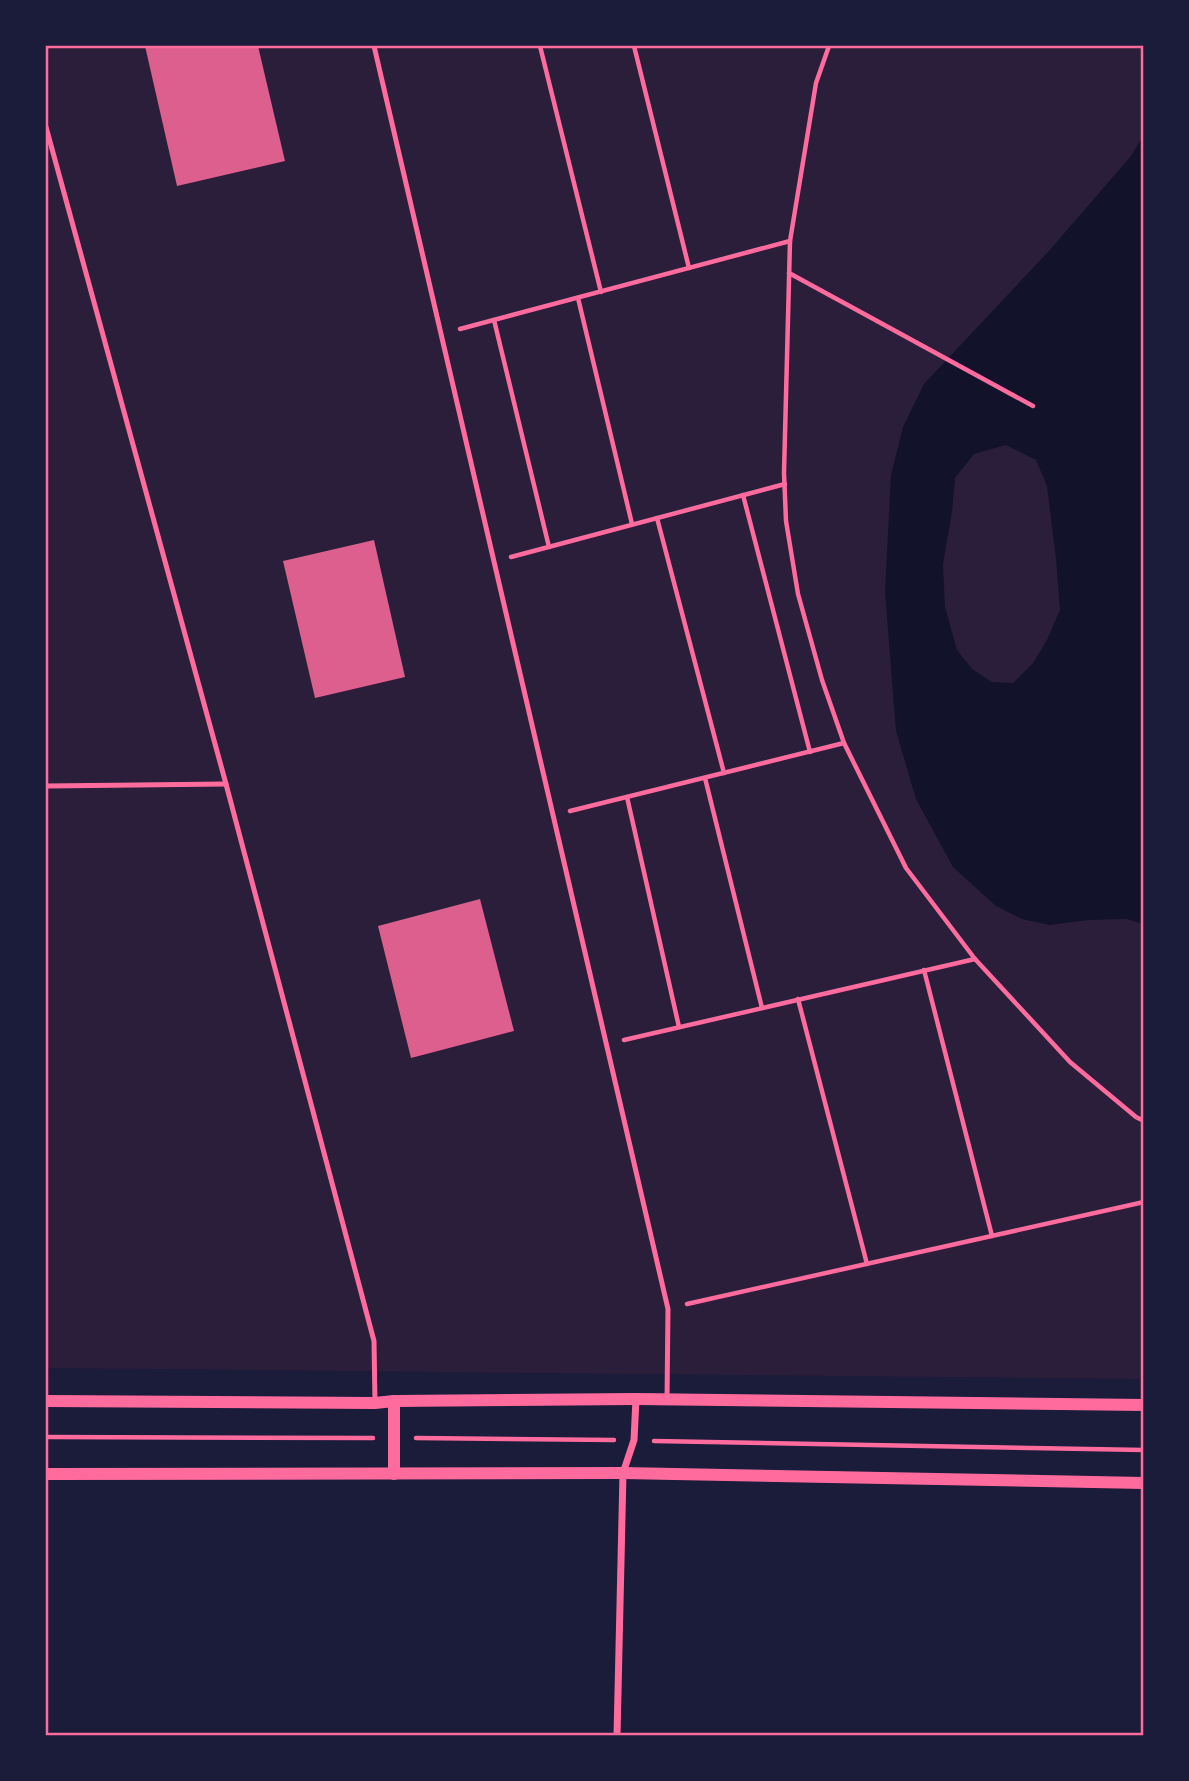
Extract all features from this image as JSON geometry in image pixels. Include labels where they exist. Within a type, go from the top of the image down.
[{"type":"street","points":[[617,1735],[623,1473],[634,1440],[636,1399]]},
{"type":"street","points":[[46,1401],[375,1403],[667,1399],[1143,1405]]},
{"type":"street","points":[[394,1401],[394,1474]]},
{"type":"street","points":[[46,1474],[623,1473],[1143,1483]]},
{"type":"lane","points":[[374,46],[668,1309],[667,1399]]},
{"type":"lane","points":[[46,127],[226,784],[374,1341],[375,1403]]},
{"type":"lane","points":[[46,786],[226,784]]},
{"type":"path","points":[[540,46],[601,292]]},
{"type":"path","points":[[634,46],[689,268]]},
{"type":"path","points":[[829,46],[816,83],[790,241],[785,484],[786,522],[798,594],[822,680],[844,743],[906,868],[975,958],[1070,1062],[1143,1121]]},
{"type":"path","points":[[441,334],[790,241]]},
{"type":"path","points":[[789,273],[1033,406]]},
{"type":"path","points":[[578,298],[632,524]]},
{"type":"path","points":[[494,320],[550,547]]},
{"type":"path","points":[[494,561],[785,484]]},
{"type":"path","points":[[743,495],[810,752]]},
{"type":"path","points":[[657,518],[724,773]]},
{"type":"path","points":[[553,815],[844,743]]},
{"type":"path","points":[[705,778],[762,1008]]},
{"type":"path","points":[[627,797],[679,1027]]},
{"type":"path","points":[[606,1044],[975,958]]},
{"type":"path","points":[[924,970],[992,1236]]},
{"type":"path","points":[[798,999],[866,1264]]},
{"type":"path","points":[[668,1309],[1143,1202]]},
{"type":"path","points":[[46,1437],[634,1440],[1143,1450]]},
{"type":"shaded area","points":[[46,46],[1143,46],[1143,1379],[46,1368]]},
{"type":"shaded area","points":[[1143,136],[1143,924],[1127,919],[1050,925],[1022,919],[996,906],[953,867],[916,799],[896,731],[885,592],[891,475],[903,427],[924,384],[1048,252],[1131,156]],"holes":[[[1006,445],[1036,460],[1047,486],[1060,610],[1033,663],[1013,683],[992,682],[972,669],[957,650],[945,607],[943,564],[955,478],[974,454]]]},
{"type":"building","points":[[145,46],[258,46],[285,161],[177,186]]},
{"type":"building","points":[[374,540],[405,677],[315,698],[283,561]]},
{"type":"building","points":[[480,899],[514,1031],[411,1058],[378,926]]}]
